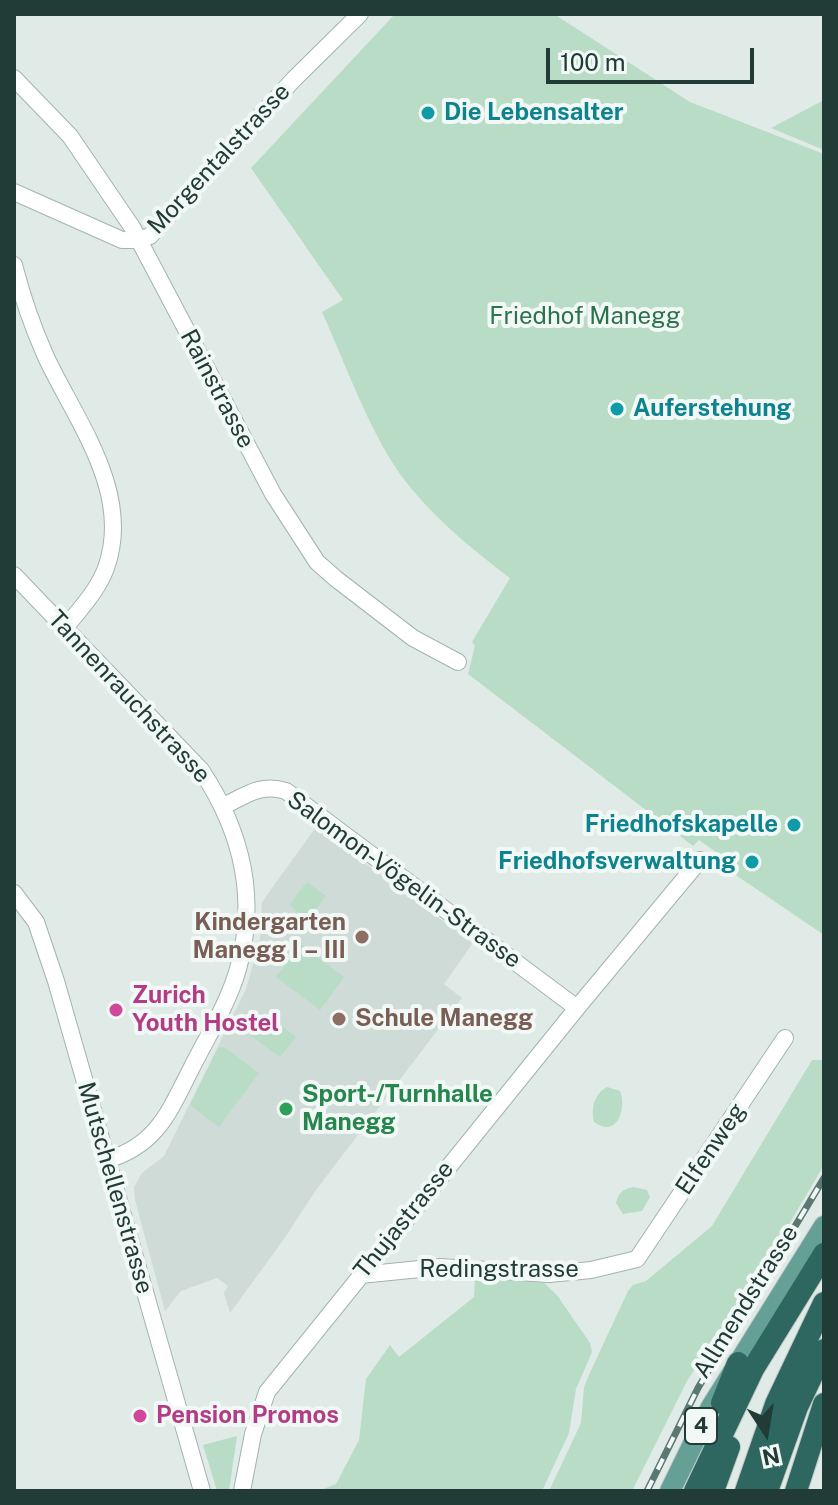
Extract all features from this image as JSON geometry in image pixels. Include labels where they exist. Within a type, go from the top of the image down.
[{"type":"highway","points":[[692,1491],[753,1369],[824,1254]]},
{"type":"highway","points":[[713,1491],[726,1452],[752,1395],[782,1339],[824,1273]]},
{"type":"highway","points":[[746,1491],[776,1404],[824,1303]]},
{"type":"highway","points":[[767,1491],[797,1407],[824,1350]]},
{"type":"highway","points":[[692,1491],[738,1363]]},
{"type":"highway","points":[[796,1491],[824,1404]]},
{"type":"main road","name":"Allmendstrasse","points":[[670,1491],[711,1407],[824,1226]]},
{"type":"street","name":"Morgentalstrasse","points":[[14,192],[122,240],[139,240],[150,236],[355,16]]},
{"type":"street","name":"Rainstrasse","points":[[14,78],[70,136],[109,189],[273,494],[317,562],[413,638],[458,662]]},
{"type":"street","points":[[14,265],[46,356],[99,464],[112,506],[112,545],[106,567],[97,587],[65,628]]},
{"type":"street","name":"Tannenrauchstrasse","points":[[14,575],[201,770],[224,806],[234,835],[246,891],[245,932],[237,970],[218,1016],[161,1125],[140,1146],[107,1160]]},
{"type":"street","name":"Salomon-Vögelin-Strasse","points":[[224,806],[260,787],[286,791],[577,1008]]},
{"type":"street","name":"Thujastrasse","points":[[242,1491],[253,1434],[267,1392],[700,860]]},
{"type":"street","name":"Mutschellenstrasse","points":[[14,893],[29,910],[45,945],[202,1491]]},
{"type":"street","name":"Elfenweg","points":[[637,1259],[785,1038]]},
{"type":"street","name":"Redingstrasse","points":[[360,1275],[440,1267],[549,1274],[591,1270],[637,1259]]},
{"type":"shaded area","name":"Schule Manegg","points":[[316,827],[473,943],[444,984],[462,998],[316,1190],[230,1313],[224,1293],[228,1286],[217,1278],[181,1291],[165,1311],[134,1187],[142,1173],[164,1156],[246,989],[260,939],[262,902]]},
{"type":"green space","name":"Friedhof Manegg","points":[[395,14],[554,14],[690,102],[824,154],[824,935],[715,861],[720,855],[699,840],[693,846],[468,674],[475,646],[472,642],[510,578],[443,522],[393,464],[370,422],[322,312],[343,300],[251,168]]},
{"type":"green space","points":[[824,100],[824,150],[771,128]]},
{"type":"green space","points":[[307,882],[326,896],[308,920],[289,905]]},
{"type":"green space","points":[[301,944],[344,977],[320,1010],[276,977]]},
{"type":"green space","points":[[266,1014],[296,1037],[280,1057],[250,1035]]},
{"type":"green space","points":[[224,1047],[259,1073],[219,1127],[190,1105],[218,1048]]},
{"type":"green space","points":[[812,1060],[824,1060],[824,1165],[775,1248],[687,1381],[632,1491],[549,1491],[581,1423],[584,1387],[628,1291],[633,1285],[646,1281],[712,1226]]},
{"type":"green space","points":[[607,1087],[620,1091],[622,1098],[618,1120],[609,1127],[594,1122],[593,1112],[596,1097]]},
{"type":"green space","points":[[633,1187],[647,1190],[650,1197],[642,1211],[623,1214],[617,1200],[622,1192]]},
{"type":"green space","points":[[475,1277],[544,1283],[557,1295],[590,1343],[592,1352],[576,1389],[569,1433],[542,1491],[307,1491],[336,1484],[359,1440],[366,1379],[390,1345],[399,1357],[474,1297]]},
{"type":"green space","points":[[237,1436],[229,1491],[217,1491],[203,1445]]},
{"type":"railway","points":[[647,1491],[698,1388],[824,1178]]},
{"type":"place","name":"Die Lebensalter","points":[[428,113]]},
{"type":"place","name":"Auferstehung","points":[[617,409]]},
{"type":"place","name":"Friedhofskapelle","points":[[794,825]]},
{"type":"place","name":"Friedhofsverwaltung","points":[[752,862]]},
{"type":"place","name":"Kindergarten Manegg I – III","points":[[362,937]]},
{"type":"place","name":"Zurich Youth Hostel","points":[[116,1010]]},
{"type":"place","name":"Schule Manegg","points":[[339,1019]]},
{"type":"place","name":"Sport-/Turnhalle Manegg","points":[[286,1109]]},
{"type":"place","name":"Pension Promos","points":[[140,1416]]}]
